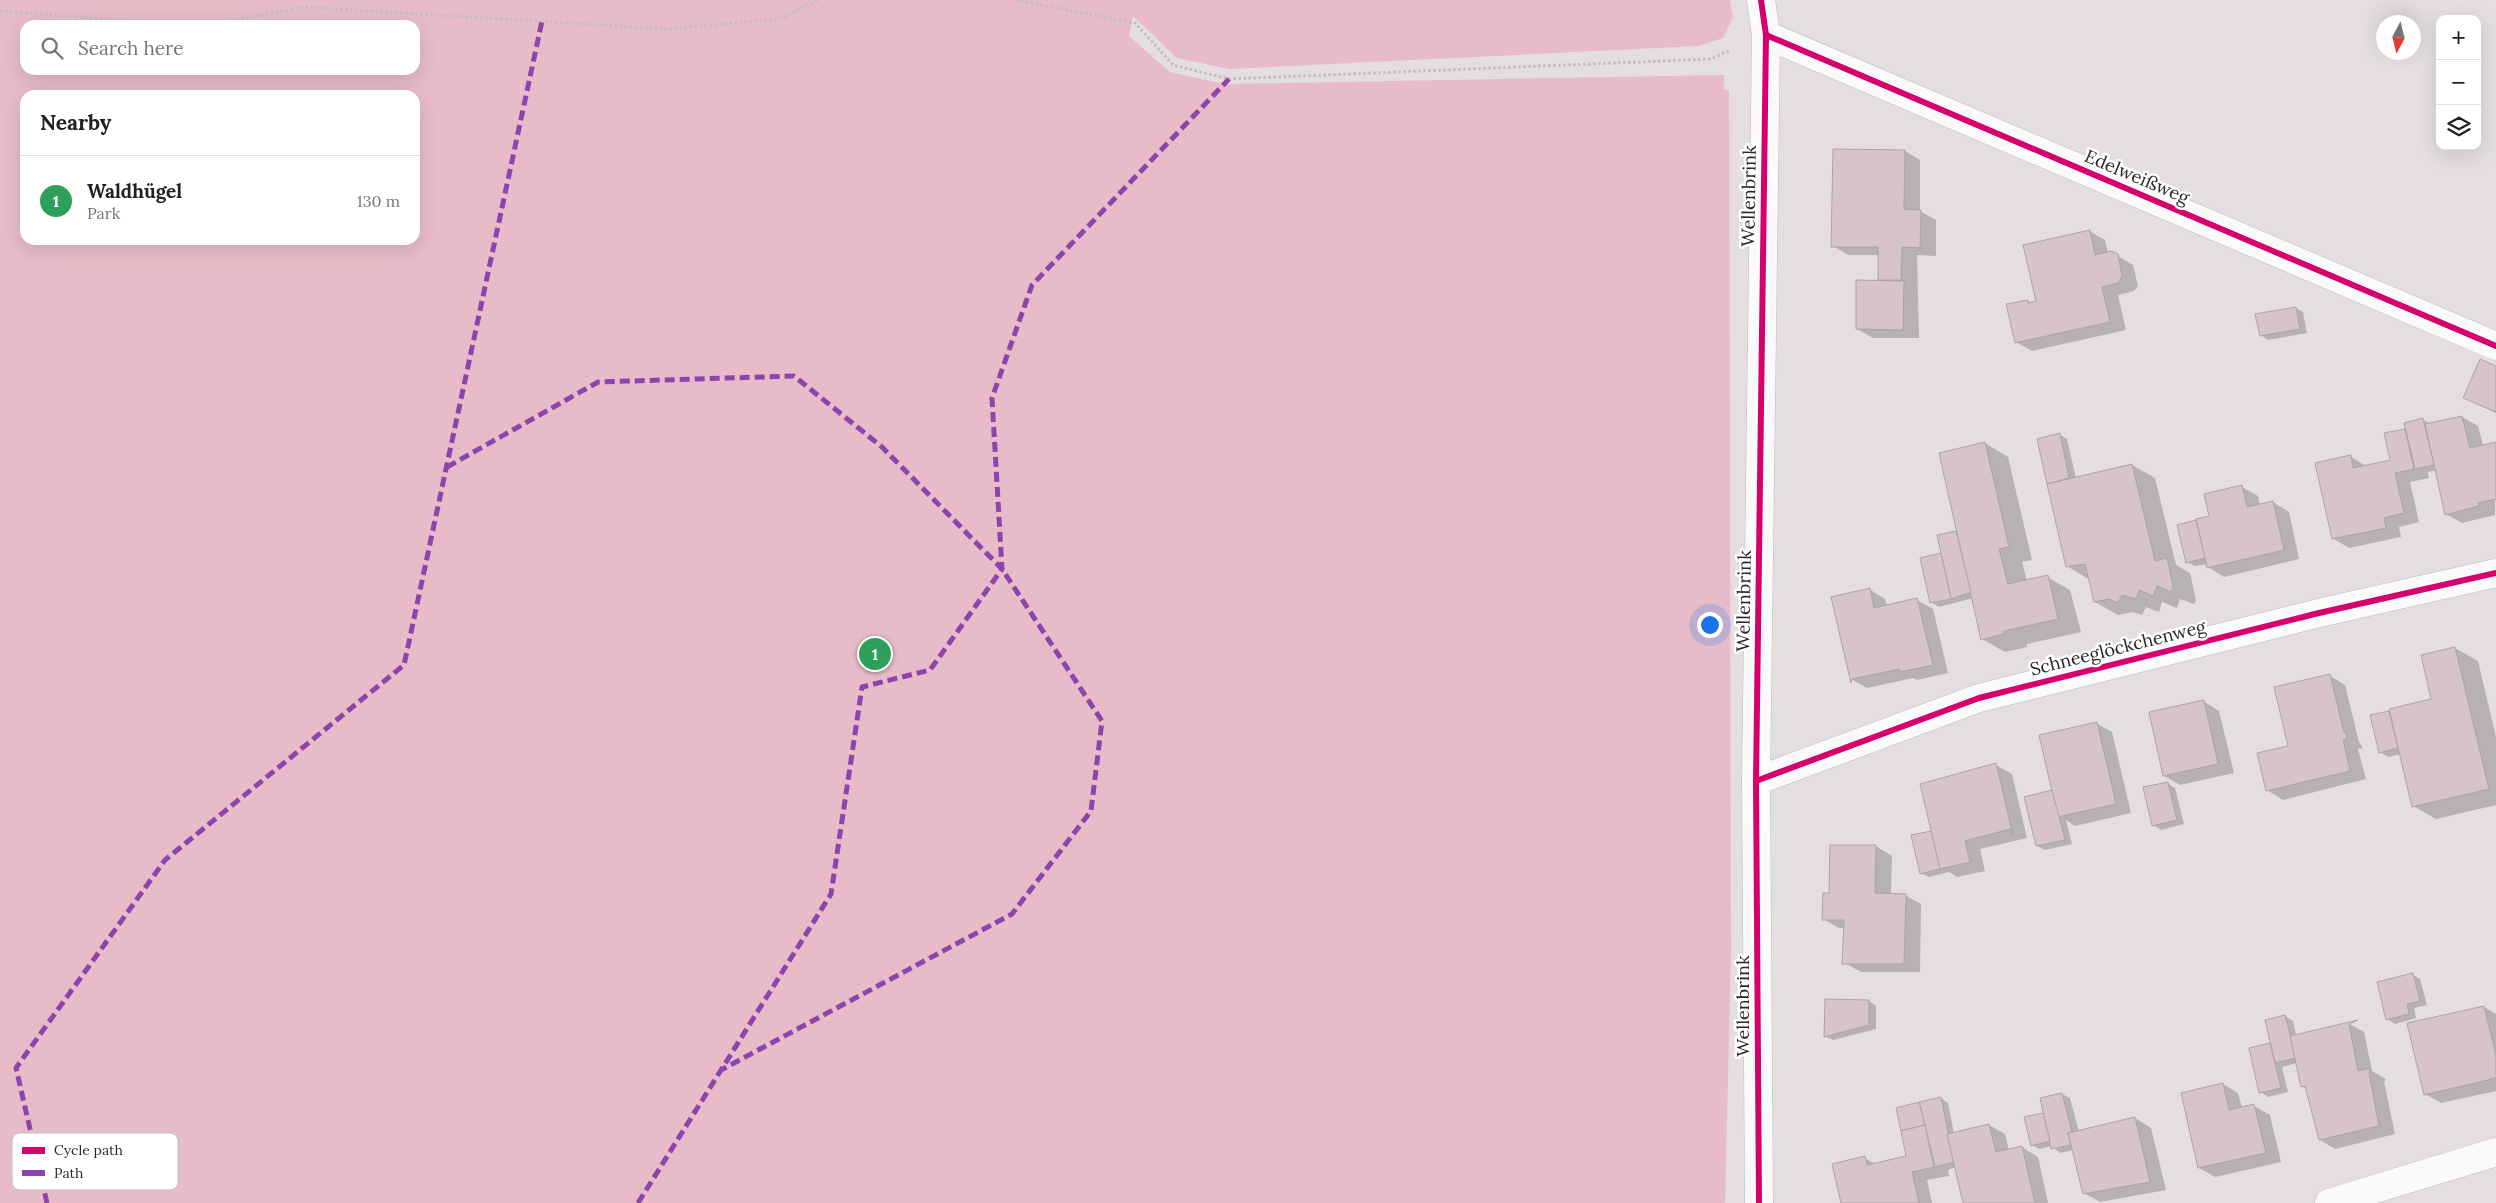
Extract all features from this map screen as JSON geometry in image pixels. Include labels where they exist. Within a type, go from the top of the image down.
[{"type":"street","name":"Wellenbrink","points":[[1759,1203],[1756,781],[1766,35],[1761,0]]},
{"type":"street","name":"Edelweißweg","points":[[1766,35],[2496,346]]},
{"type":"street","name":"Schneeglöckchenweg","points":[[1756,781],[1979,698],[2310,615],[2496,573]]},
{"type":"street","points":[[2330,1203],[2496,1152]]},
{"type":"path","points":[[236,20],[305,8],[667,29],[780,18],[818,0]]},
{"type":"path","points":[[1016,0],[1135,23],[1173,65],[1229,79],[1710,59],[1766,35]]},
{"type":"path","points":[[0,11],[117,20]]},
{"type":"shaded area","points":[[0,0],[1730,0],[1733,17],[1723,38],[1699,46],[1229,69],[1177,58],[1133,16],[1129,36],[1170,72],[1224,84],[1724,75],[1724,90],[1729,90],[1731,953],[1725,1203],[0,1203]]},
{"type":"building","points":[[1833,149],[1905,150],[1904,209],[1921,210],[1920,248],[1902,247],[1901,280],[1878,280],[1878,247],[1831,247]]},
{"type":"building","points":[[2090,230],[2095,255],[2111,251],[2118,254],[2122,276],[2118,283],[2102,287],[2110,322],[2015,343],[2006,304],[2028,300],[2028,303],[2036,301],[2023,245]]},
{"type":"building","points":[[1856,280],[1904,281],[1903,330],[1856,329]]},
{"type":"building","points":[[2296,307],[2300,329],[2260,336],[2255,314]]},
{"type":"building","points":[[2480,359],[2496,366],[2496,412],[2463,398]]},
{"type":"building","points":[[2462,416],[2470,448],[2496,442],[2496,499],[2478,503],[2479,506],[2445,515],[2425,424]]},
{"type":"building","points":[[2423,418],[2434,465],[2415,469],[2404,423]]},
{"type":"building","points":[[2405,429],[2414,469],[2395,473],[2404,513],[2384,518],[2386,528],[2332,539],[2315,463],[2351,455],[2353,468],[2390,460],[2384,433]]},
{"type":"building","points":[[2060,433],[2069,478],[2047,484],[2037,439]]},
{"type":"building","points":[[1985,442],[2009,547],[1999,549],[2008,584],[2048,575],[2058,619],[2004,631],[2004,634],[1981,640],[1939,453]]},
{"type":"building","points":[[2132,464],[2155,561],[2167,558],[2173,586],[2171,592],[2157,586],[2153,596],[2139,590],[2136,599],[2122,595],[2118,603],[2109,599],[2094,602],[2085,564],[2066,567],[2047,484]]},
{"type":"building","points":[[2242,485],[2247,507],[2273,501],[2284,550],[2207,568],[2196,519],[2209,516],[2204,494]]},
{"type":"building","points":[[2196,520],[2205,558],[2186,563],[2177,525]]},
{"type":"building","points":[[1956,531],[1971,592],[1951,599],[1937,535]]},
{"type":"building","points":[[1941,553],[1951,599],[1930,603],[1920,558]]},
{"type":"building","points":[[1870,588],[1874,608],[1917,598],[1933,665],[1900,672],[1899,669],[1852,679],[1851,683],[1831,597]]},
{"type":"building","points":[[2455,647],[2489,789],[2412,807],[2389,709],[2431,699],[2421,655]]},
{"type":"building","points":[[2330,674],[2344,733],[2346,733],[2347,739],[2343,740],[2350,771],[2266,791],[2257,753],[2288,746],[2274,687]]},
{"type":"building","points":[[2204,700],[2218,764],[2163,776],[2149,712]]},
{"type":"building","points":[[2389,711],[2398,748],[2379,753],[2370,715]]},
{"type":"building","points":[[2097,722],[2116,804],[2058,817],[2039,735]]},
{"type":"building","points":[[1996,763],[2013,835],[2010,829],[1965,841],[1970,862],[1940,869],[1920,784]]},
{"type":"building","points":[[2168,782],[2177,820],[2152,826],[2143,787]]},
{"type":"building","points":[[2052,790],[2065,840],[2036,846],[2024,797]]},
{"type":"building","points":[[1931,831],[1940,869],[1920,874],[1911,835]]},
{"type":"building","points":[[1830,845],[1876,845],[1875,893],[1906,894],[1904,964],[1842,964],[1844,920],[1822,920],[1823,893],[1829,893]]},
{"type":"building","points":[[2413,973],[2420,1001],[2407,1004],[2409,1014],[2386,1020],[2377,982]]},
{"type":"building","points":[[1825,999],[1869,1000],[1869,1025],[1824,1037]]},
{"type":"building","points":[[2484,1006],[2496,1055],[2496,1078],[2424,1095],[2407,1023]]},
{"type":"building","points":[[2285,1015],[2296,1058],[2275,1063],[2265,1020]]},
{"type":"building","points":[[2358,1020],[2349,1024],[2358,1071],[2370,1068],[2369,1073],[2379,1126],[2319,1140],[2305,1086],[2301,1087],[2290,1036]]},
{"type":"building","points":[[2270,1043],[2281,1088],[2259,1093],[2249,1048]]},
{"type":"building","points":[[2223,1083],[2229,1110],[2254,1104],[2266,1153],[2198,1168],[2181,1093]]},
{"type":"building","points":[[2062,1093],[2072,1132],[2068,1133],[2071,1145],[2051,1149],[2040,1098]]},
{"type":"building","points":[[1941,1097],[1954,1162],[1935,1167],[1919,1102]]},
{"type":"building","points":[[1919,1102],[1925,1125],[1901,1131],[1896,1108]]},
{"type":"building","points":[[2043,1113],[2050,1141],[2031,1146],[2024,1117]]},
{"type":"building","points":[[2135,1117],[2150,1182],[2083,1194],[2068,1133]]},
{"type":"building","points":[[1989,1124],[1996,1152],[2022,1146],[2035,1203],[1963,1203],[1947,1134]]},
{"type":"building","points":[[1925,1125],[1934,1167],[1912,1172],[1919,1203],[1841,1203],[1832,1164],[1865,1156],[1867,1165],[1906,1156],[1901,1131]]},
{"type":"marked path","points":[[31,1133],[16,1068],[165,860],[404,665],[542,21]]},
{"type":"marked path","points":[[638,1203],[831,894],[862,687],[930,670],[1002,569],[992,398],[1032,285],[1229,79]]},
{"type":"marked path","points":[[447,467],[598,382],[794,376],[882,447],[1002,569],[1102,721],[1091,811],[1012,914],[721,1070]]},
{"type":"marked path","points":[[44,1190],[47,1203]]},
{"type":"cycle path","points":[[1759,1203],[1756,781],[1766,35],[1761,0]]},
{"type":"cycle path","points":[[1766,35],[2496,346]]},
{"type":"cycle path","points":[[1756,781],[1979,698],[2319,613],[2496,573]]},
{"type":"place","name":"Waldhügel","points":[[875,654]]}]
